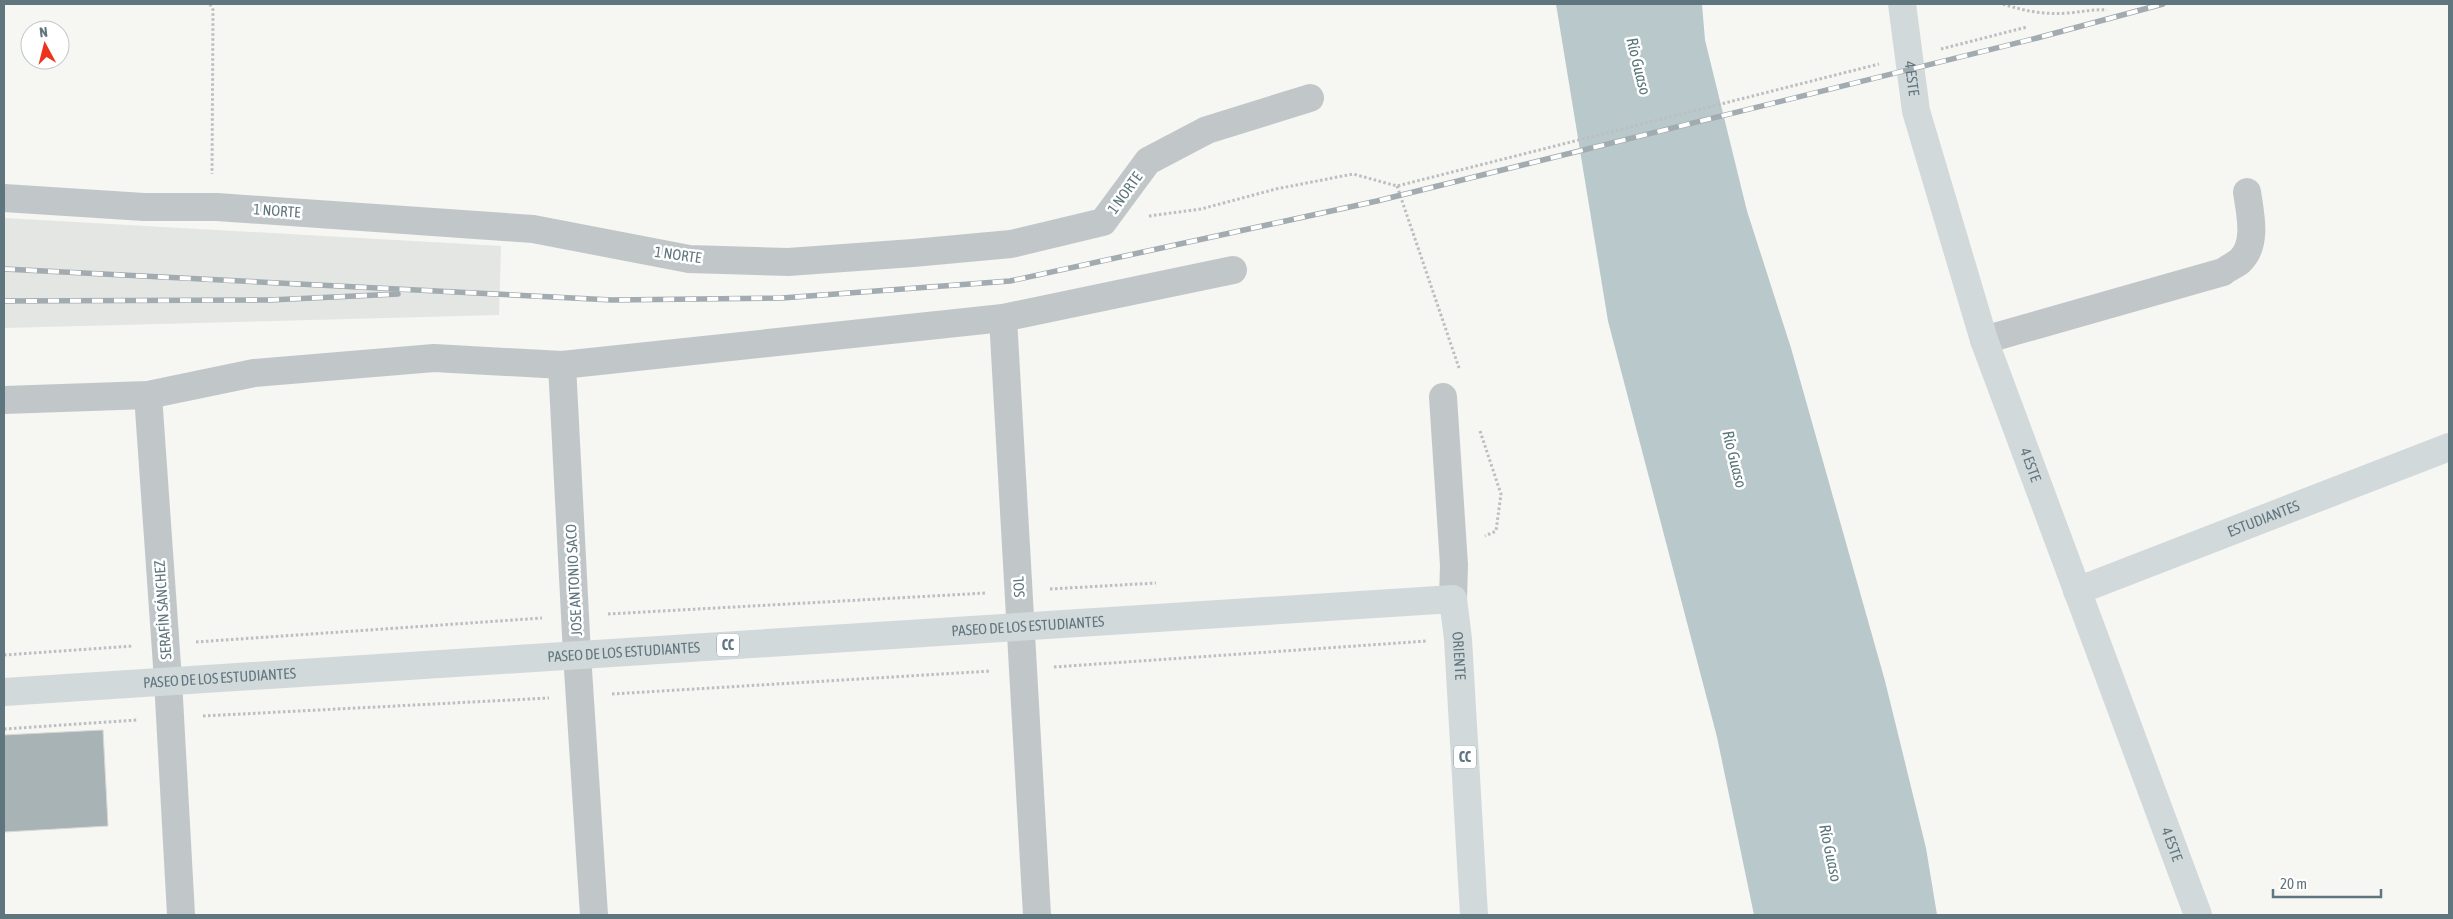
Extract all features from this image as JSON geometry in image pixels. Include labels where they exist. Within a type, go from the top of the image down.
[{"type":"main road","name":"4 ESTE","points":[[1902,4],[1916,111],[1984,340],[2198,915]]},
{"type":"main road","name":"ESTUDIANTES","points":[[2077,591],[2449,447]]},
{"type":"main road","name":"PASEO DE LOS ESTUDIANTES","points":[[4,692],[1453,599]]},
{"type":"main road","name":"ORIENTE","points":[[1453,599],[1458,639],[1474,915]]},
{"type":"street","name":"1 NORTE","points":[[4,198],[144,207],[212,207],[533,228],[689,259],[788,262],[913,254],[1012,244],[1104,222],[1148,161],[1207,130],[1310,98]]},
{"type":"street","points":[[1984,340],[2223,272],[2240,260],[2248,248],[2252,231],[2247,192]]},
{"type":"street","points":[[4,400],[148,394],[254,373],[434,358],[562,365],[1003,318],[1233,270]]},
{"type":"street","name":"SOL","points":[[1003,318],[1037,915]]},
{"type":"street","name":"JOSE ANTONIO SACO","points":[[562,365],[577,616],[577,654],[594,915]]},
{"type":"street","name":"SERAFÍN SÁNCHEZ","points":[[148,394],[182,915]]},
{"type":"street","name":"ORIENTE","points":[[1443,397],[1454,565],[1453,599]]},
{"type":"path","points":[[210,4],[213,10],[212,207]]},
{"type":"path","points":[[2003,4],[2027,12],[2068,13],[2090,9],[2107,10]]},
{"type":"path","points":[[1940,49],[2027,27]]},
{"type":"path","points":[[1104,222],[1201,209],[1276,189],[1353,174],[1398,186],[1882,64]]},
{"type":"path","points":[[4,655],[577,616],[1157,583]]},
{"type":"path","points":[[4,730],[170,718],[581,696],[1023,669],[1458,639]]},
{"type":"shaded area","points":[[4,218],[501,246],[499,315],[4,328]]},
{"type":"water","name":"Río Guaso","points":[[1556,4],[1702,4],[1705,40],[1747,211],[1791,348],[1885,681],[1926,848],[1937,915],[1754,915],[1717,737],[1608,321]]},
{"type":"building","points":[[103,730],[108,826],[4,832],[4,735]]},
{"type":"railway","points":[[4,269],[612,300],[782,298],[1010,281],[1377,201],[2037,38],[2163,4]]},
{"type":"railway","points":[[4,301],[270,300],[398,294]]}]
